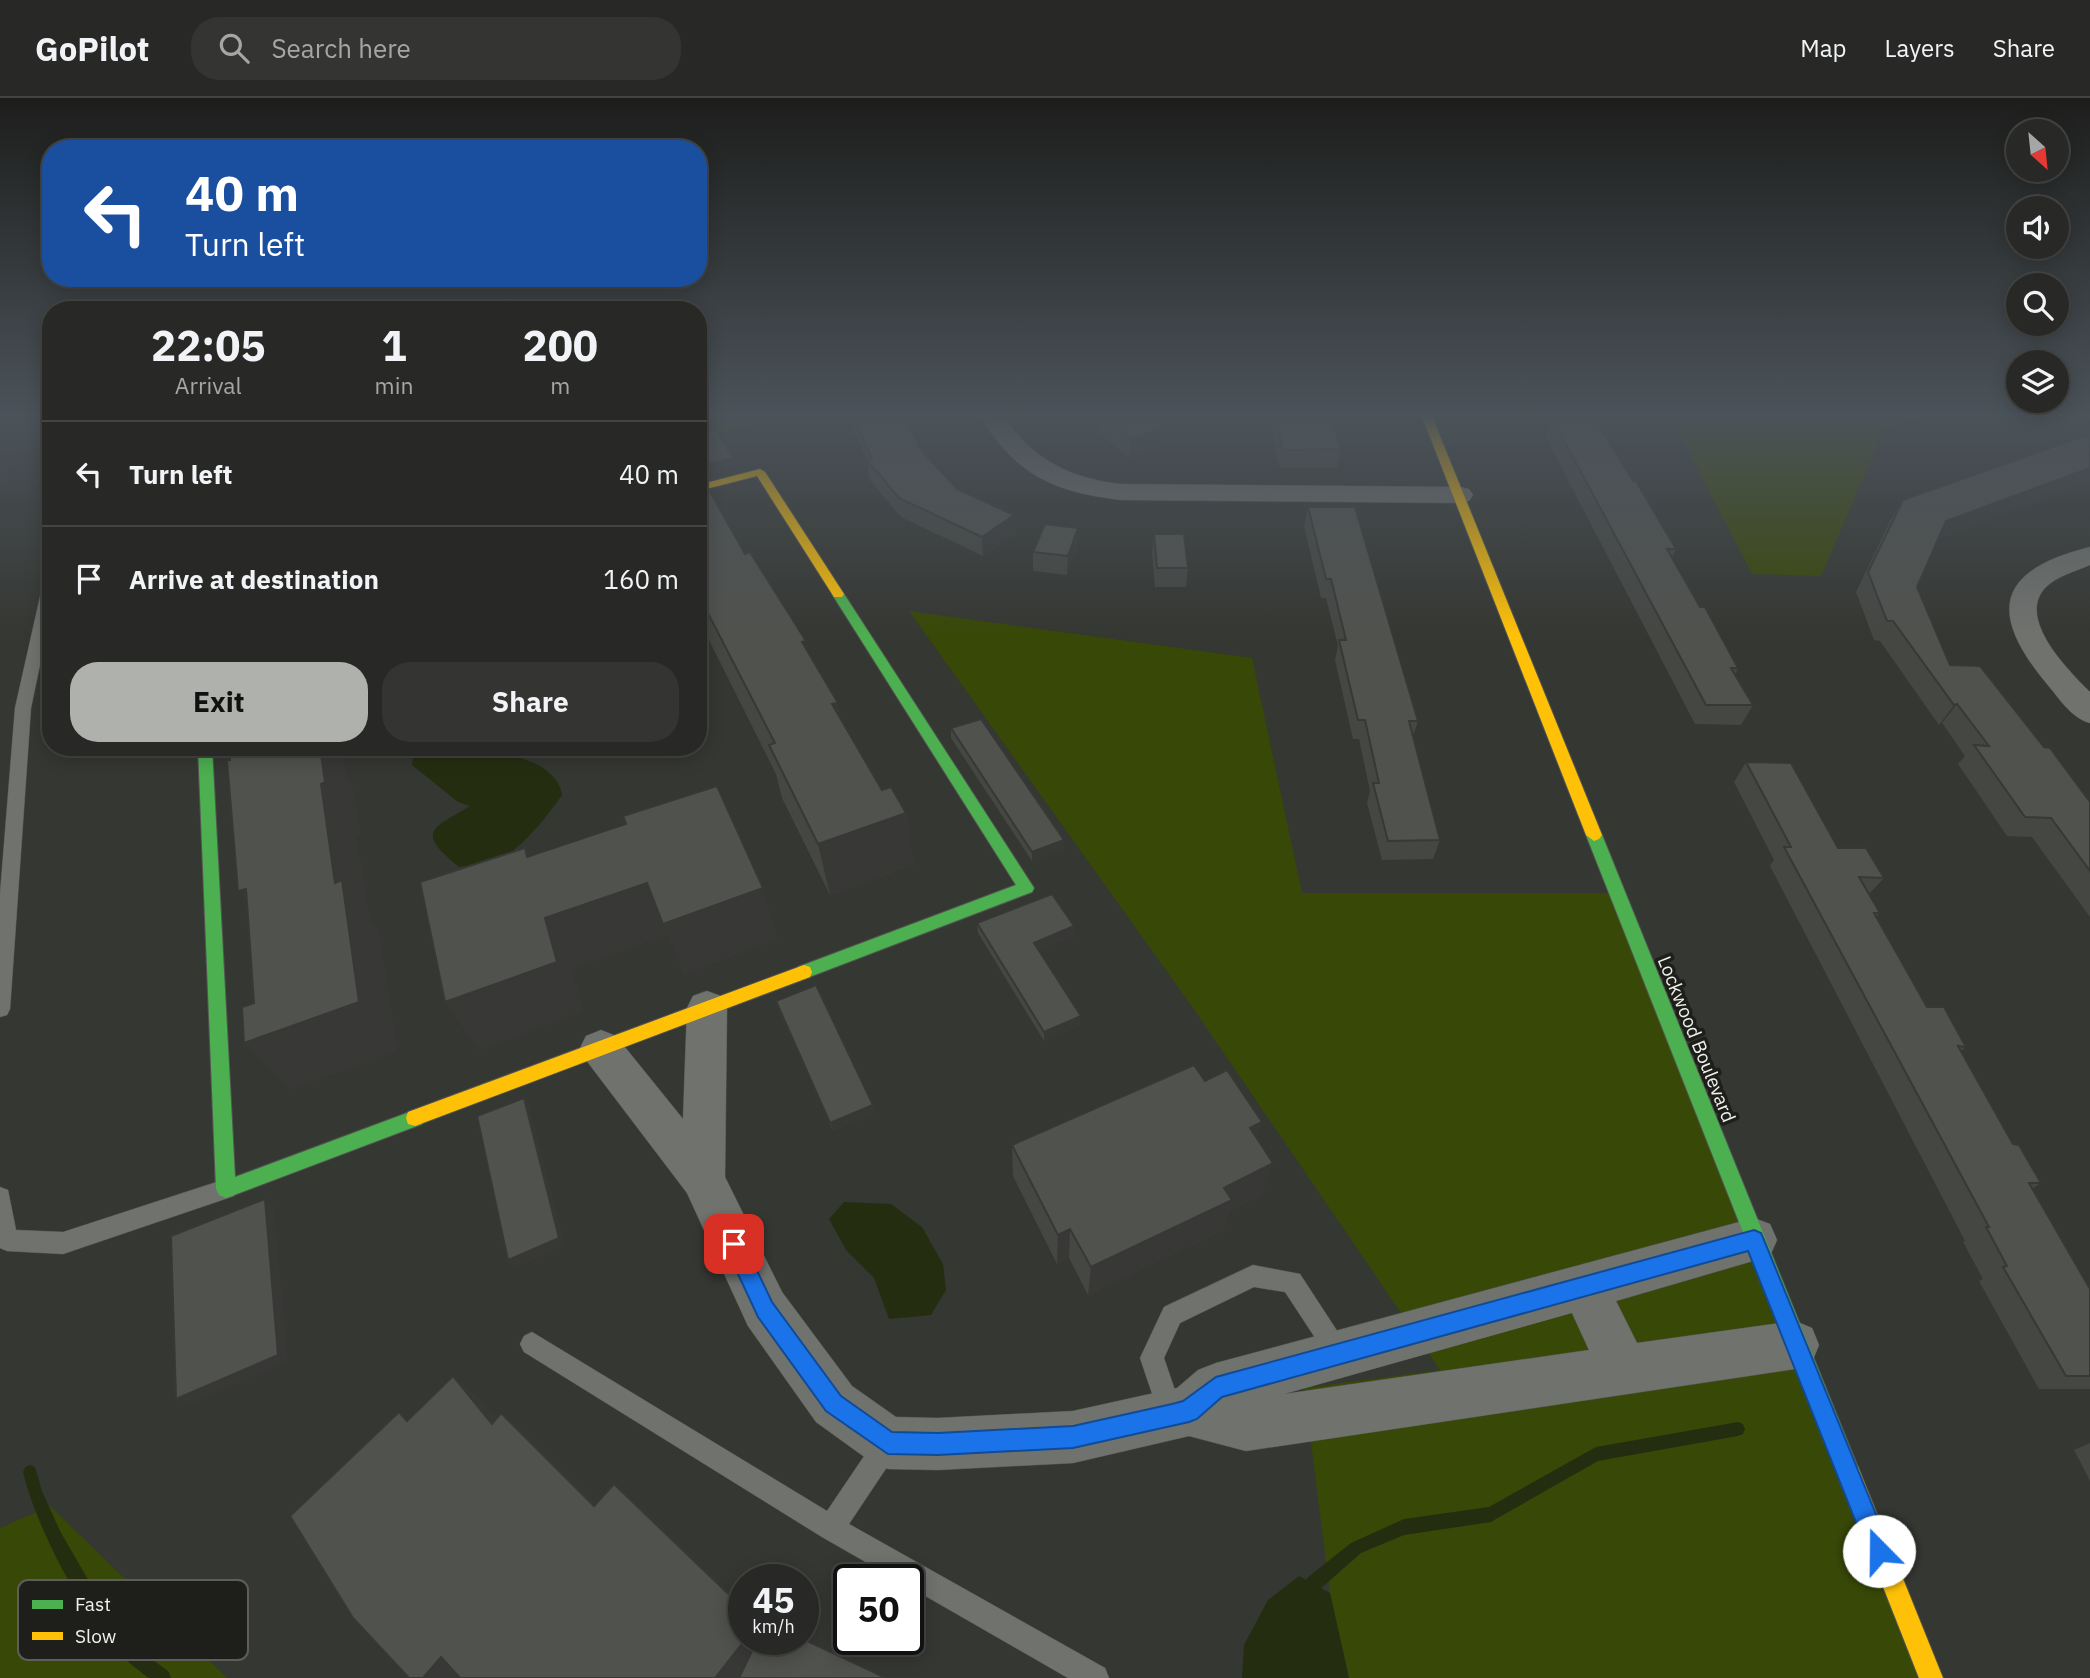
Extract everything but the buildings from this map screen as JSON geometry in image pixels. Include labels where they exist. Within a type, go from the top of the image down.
[{"type":"street","points":[[205,756],[226,1189],[1026,888],[770,488]]},
{"type":"street","points":[[1086,488],[1121,492],[1460,495]]},
{"type":"street","name":"Lockwood Boulevard","points":[[1457,488],[1795,1345],[1931,1678]]},
{"type":"street","points":[[2090,555],[2033,583],[2024,601],[2022,622],[2032,643],[2090,712]]},
{"type":"street","points":[[703,1178],[707,1008]]},
{"type":"street","points":[[601,1048],[703,1178],[765,1309],[834,1404],[888,1443],[938,1444],[1073,1437],[1180,1413],[1216,1388],[1754,1240]]},
{"type":"street","points":[[1584,1287],[1624,1369]]},
{"type":"street","points":[[1180,1413],[1246,1425],[1795,1345]]},
{"type":"lane","points":[[0,1009],[23,708],[42,620]]},
{"type":"lane","points":[[0,1197],[7,1240],[63,1243],[226,1189]]},
{"type":"lane","points":[[1180,1413],[1152,1358],[1172,1315],[1253,1276],[1292,1282],[1339,1354]]},
{"type":"lane","points":[[532,1345],[831,1528],[1096,1678]]},
{"type":"lane","points":[[831,1528],[888,1443]]},
{"type":"green space","points":[[1707,488],[1859,488],[1821,576],[1752,574]]},
{"type":"green space","points":[[909,611],[1252,658],[1302,893],[1617,893],[1931,1678],[1349,1678],[1330,1593],[1304,1388],[1440,1370],[1193,1008]]},
{"type":"green space","points":[[50,1506],[126,1580],[18,1580],[18,1660],[208,1660],[227,1678],[0,1678],[0,1528]]},
{"type":"shaded area","points":[[413,756],[513,756],[541,767],[555,779],[562,795],[539,825],[508,855],[487,865],[459,867],[437,846],[433,838],[434,832],[446,820],[470,806],[458,802],[412,765]]},
{"type":"shaded area","points":[[844,1202],[891,1204],[922,1227],[943,1264],[946,1290],[931,1315],[889,1319],[874,1278],[846,1250],[829,1219]]},
{"type":"shaded area","points":[[1299,1576],[1330,1593],[1349,1678],[1242,1678],[1244,1645],[1268,1600]]},
{"type":"waterway","points":[[1313,1584],[1356,1548],[1404,1527],[1491,1514],[1596,1454],[1738,1429]]},
{"type":"waterway","points":[[30,1472],[43,1513],[79,1580]]},
{"type":"waterway","points":[[139,1660],[163,1678]]},
{"type":"traffic: fast","points":[[804,972],[1026,888],[838,594]]},
{"type":"traffic: fast","points":[[205,756],[226,1189],[415,1118]]},
{"type":"traffic: fast","points":[[1594,835],[1850,1475]]},
{"type":"traffic: slow","points":[[770,488],[838,594]]},
{"type":"traffic: slow","points":[[1455,488],[1594,835]]},
{"type":"traffic: slow","points":[[415,1118],[804,972]]},
{"type":"traffic: slow","points":[[1850,1475],[1931,1678]]},
{"type":"route","points":[[734,1244],[765,1309],[834,1404],[888,1443],[938,1444],[1073,1437],[1189,1411],[1216,1388],[1754,1240],[1879,1551]]}]
